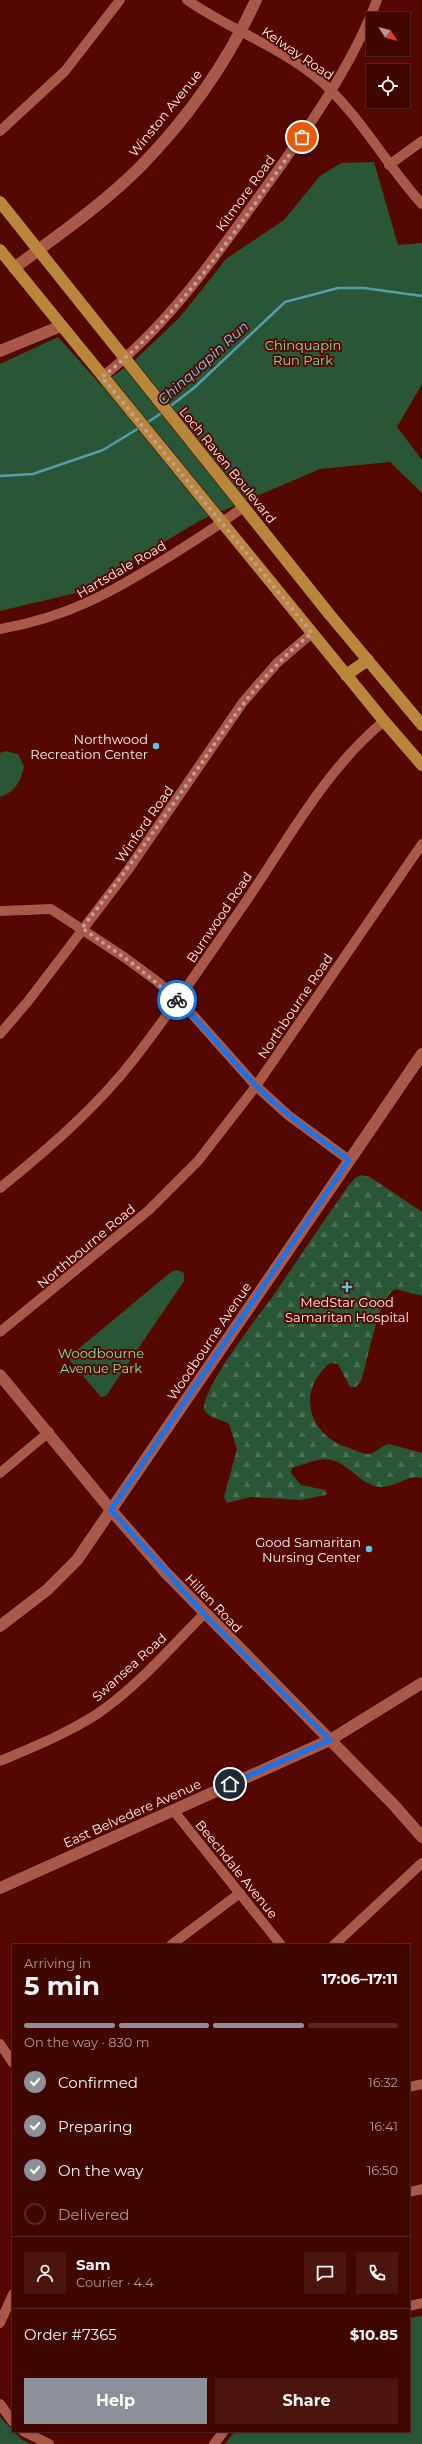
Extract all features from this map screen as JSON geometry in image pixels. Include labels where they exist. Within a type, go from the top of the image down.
[{"type":"main road","name":"Loch Raven Boulevard","points":[[0,202],[243,507],[422,725]]},
{"type":"main road","points":[[0,250],[346,675],[422,765]]},
{"type":"main road","points":[[346,675],[368,660]]},
{"type":"street","points":[[0,131],[65,71],[120,0]]},
{"type":"street","name":"Kelway Road","points":[[187,0],[285,56],[331,91],[389,165],[422,204]]},
{"type":"street","name":"Winston Avenue","points":[[14,268],[93,209],[140,167],[200,95],[241,30],[256,0]]},
{"type":"street","name":"Kitmore Road","points":[[102,377],[124,359],[153,331],[219,250],[302,137],[359,43],[377,0]]},
{"type":"street","points":[[389,165],[422,141]]},
{"type":"street","points":[[0,351],[61,326]]},
{"type":"street","name":"Hartsdale Road","points":[[0,629],[49,619],[92,602],[223,523],[243,507]]},
{"type":"street","name":"Winford Road","points":[[0,1034],[29,1000],[82,928],[128,870],[243,702],[277,663],[312,633]]},
{"type":"street","name":"Burnwood Road","points":[[0,1188],[101,1097],[134,1060],[178,1001],[335,771],[360,742],[384,721]]},
{"type":"street","name":"Northbourne Road","points":[[0,1332],[163,1197],[212,1144],[256,1086],[422,844]]},
{"type":"street","points":[[0,911],[51,909],[82,928],[141,970],[178,1001],[202,1024],[256,1086],[299,1124],[349,1160]]},
{"type":"street","name":"Woodbourne Avenue","points":[[0,1626],[22,1611],[64,1574],[111,1510],[422,1054]]},
{"type":"street","name":"Hillen Road","points":[[0,1375],[49,1432],[111,1510],[204,1614],[330,1740],[422,1837]]},
{"type":"street","points":[[0,1473],[49,1432]]},
{"type":"street","name":"Swansea Road","points":[[0,1761],[67,1731],[97,1714],[140,1678],[204,1614]]},
{"type":"street","name":"East Belvedere Avenue","points":[[0,1888],[330,1740],[422,1683]]},
{"type":"street","name":"Beechdale Avenue","points":[[173,1810],[280,1944]]},
{"type":"street","points":[[335,1944],[422,1862]]},
{"type":"street","points":[[172,1944],[240,1893]]},
{"type":"street","points":[[0,2044],[12,2062]]},
{"type":"street","points":[[410,2086],[422,2084]]},
{"type":"street","points":[[410,2192],[422,2189]]},
{"type":"street","points":[[0,2323],[12,2296]]},
{"type":"street","points":[[410,2306],[422,2303]]},
{"type":"street","points":[[0,2404],[12,2421]]},
{"type":"street","points":[[25,2432],[49,2444]]},
{"type":"street","points":[[214,2444],[223,2432]]},
{"type":"green space","name":"Chinquapin Run Park","points":[[374,162],[398,245],[422,243],[422,384],[397,427],[422,460],[422,493],[390,462],[320,469],[201,520],[80,592],[0,611],[0,364],[58,337],[101,385],[135,360],[180,317],[226,259],[284,220],[320,176],[341,163]]},
{"type":"green space","points":[[5,751],[18,754],[24,766],[19,781],[14,789],[6,795],[0,797],[0,753]]},
{"type":"green space","points":[[362,1175],[370,1177],[422,1212],[422,1296],[396,1289],[390,1294],[384,1303],[374,1330],[361,1381],[356,1387],[350,1387],[338,1364],[330,1363],[319,1374],[313,1387],[310,1399],[311,1412],[316,1423],[324,1434],[335,1442],[360,1452],[370,1454],[389,1444],[422,1453],[422,1478],[417,1477],[406,1479],[385,1487],[380,1487],[361,1479],[338,1462],[326,1459],[292,1468],[291,1473],[301,1485],[325,1490],[327,1494],[325,1495],[301,1500],[250,1497],[227,1503],[224,1497],[237,1449],[229,1424],[212,1417],[204,1410],[206,1399],[212,1385],[232,1352],[273,1296],[349,1185],[355,1178]]},
{"type":"green space","name":"Woodbourne Avenue Park","points":[[177,1270],[184,1273],[184,1281],[106,1396],[101,1397],[70,1361],[70,1356],[171,1272]]},
{"type":"green space","points":[[422,2316],[422,2444],[225,2444],[234,2432],[410,2432],[410,2318]]},
{"type":"green space","points":[[0,2417],[12,2430],[12,2432],[14,2432],[22,2440],[32,2444],[0,2444]]},
{"type":"waterway","name":"Chinquapin Run","points":[[168,408],[195,387],[285,302],[338,288],[364,288],[422,296]]},
{"type":"waterway","name":"Chinquapin Run","points":[[145,424],[163,412]]},
{"type":"waterway","name":"Chinquapin Run","points":[[0,476],[33,474],[103,450],[139,428]]},
{"type":"way so far","points":[[177,1000],[158,982],[82,928],[128,870],[228,723],[260,680],[298,644],[312,633],[102,377],[149,336],[172,309],[238,225],[302,137]]},
{"type":"place","name":"Northwood Recreation Center","points":[[156,746]]},
{"type":"place","name":"MedStar Good Samaritan Hospital","points":[[347,1287]]},
{"type":"place","name":"Good Samaritan Nursing Center","points":[[369,1549]]},
{"type":"route","points":[[177,1000],[202,1024],[256,1086],[299,1124],[349,1160],[111,1510],[204,1614],[330,1740],[230,1784]]}]
